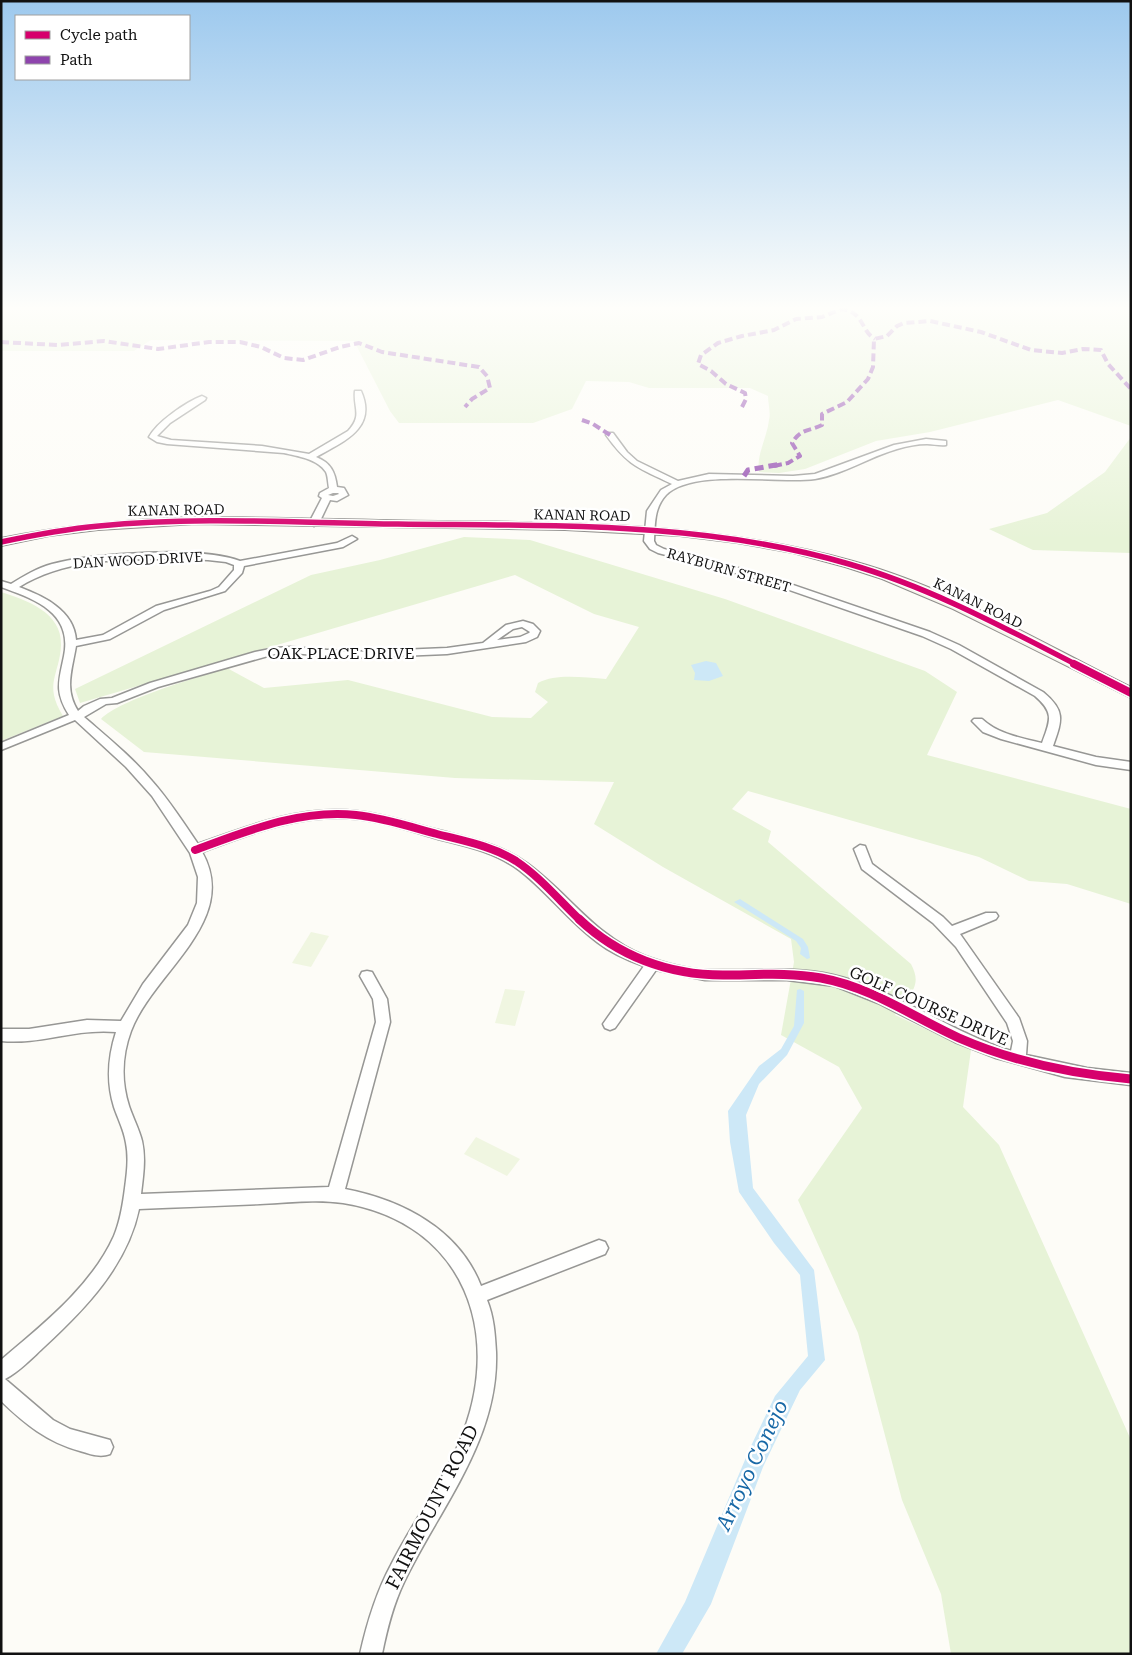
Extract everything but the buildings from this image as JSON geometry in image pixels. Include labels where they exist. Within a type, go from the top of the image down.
[{"type":"main road","name":"KANAN ROAD","points":[[1,536],[64,524],[142,516],[198,515],[315,520]]},
{"type":"main road","name":"KANAN ROAD","points":[[1,542],[62,530],[135,523],[188,521],[315,520],[707,527],[773,537],[828,549],[883,565],[966,597],[1131,681]]},
{"type":"main road","name":"KANAN ROAD","points":[[649,525],[768,543],[876,572],[956,604],[1131,693]]},
{"type":"street","points":[[310,457],[351,433],[356,428],[363,413],[358,393]]},
{"type":"street","points":[[202,398],[164,424],[154,433],[153,437],[166,442],[279,450],[310,457],[324,464],[329,470],[333,490],[341,490],[344,495],[337,498],[327,498],[322,503],[315,520]]},
{"type":"street","points":[[610,435],[624,454],[634,463],[678,484]]},
{"type":"street","points":[[649,525],[651,510],[656,501],[669,489],[678,484],[711,476],[779,479],[809,477],[899,445],[917,442],[943,443]]},
{"type":"street","name":"RAYBURN STREET","points":[[649,525],[649,541],[661,551],[758,576],[926,634],[955,647],[1040,694],[1050,702],[1057,717],[1046,748]]},
{"type":"street","points":[[71,644],[106,637],[160,608],[222,589],[239,571],[239,564],[340,545],[352,539]]},
{"type":"street","name":"DAN WOOD DRIVE","points":[[6,586],[44,569],[78,561],[210,556],[228,558],[239,564]]},
{"type":"street","points":[[1,1372],[44,1335],[83,1296],[120,1242],[132,1202],[135,1176],[135,1147],[119,1100],[115,1074],[119,1047],[125,1026],[139,1001],[191,933],[200,916],[205,900],[203,867],[195,850],[163,802],[146,781],[80,714],[67,704],[63,680],[71,644],[66,623],[56,611],[40,599],[6,586]]},
{"type":"street","name":"OAK PLACE DRIVE","points":[[1,747],[80,714],[94,713],[111,706],[113,701],[154,684],[259,654],[291,650],[352,655],[447,651],[487,644]]},
{"type":"street","points":[[978,721],[987,730],[1046,748],[1096,761],[1131,766]]},
{"type":"street","name":"GOLF COURSE DRIVE","points":[[195,850],[261,826],[297,817],[345,814],[386,820],[484,846],[508,856],[537,876],[584,925],[600,938],[624,953],[653,964],[702,975],[784,973],[834,980],[871,993],[962,1039],[1018,1059],[1079,1074],[1131,1079]]},
{"type":"street","points":[[860,849],[867,866],[952,932],[1014,1022],[1020,1041],[1018,1059]]},
{"type":"street","points":[[952,932],[991,916]]},
{"type":"street","points":[[610,1024],[653,964]]},
{"type":"street","points":[[335,1195],[383,1022],[380,999],[367,976]]},
{"type":"street","points":[[1,1035],[16,1037],[35,1036],[87,1026],[125,1026]]},
{"type":"street","name":"FAIRMOUNT ROAD","points":[[132,1202],[335,1195],[363,1199],[406,1215],[424,1227],[441,1241],[456,1258],[468,1277],[477,1296],[485,1325],[488,1351],[486,1384],[480,1414],[464,1453],[391,1583],[374,1632],[371,1654]]},
{"type":"street","points":[[477,1296],[599,1248]]},
{"type":"street","points":[[1,1387],[33,1419],[48,1430],[75,1442],[103,1447]]},
{"type":"green space","points":[[377,385],[584,385],[572,409],[533,423],[399,423],[390,411]]},
{"type":"green space","points":[[640,385],[1131,385],[1131,426],[1058,400],[930,432],[876,441],[805,469],[779,473],[759,472],[760,453],[770,417],[768,396],[750,388],[649,388]]},
{"type":"green space","points":[[1131,437],[1131,553],[1033,550],[989,529],[1047,513],[1105,472]]},
{"type":"green space","points":[[464,537],[530,540],[725,599],[925,671],[957,692],[927,755],[1131,809],[1131,904],[1067,884],[1029,881],[979,857],[748,791],[732,809],[771,831],[768,842],[911,964],[915,972],[915,985],[895,1015],[971,1050],[963,1107],[999,1145],[1131,1440],[1131,1654],[951,1654],[941,1594],[902,1500],[858,1333],[798,1200],[862,1108],[839,1067],[781,1035],[794,962],[791,939],[663,867],[594,824],[614,782],[455,778],[144,752],[101,719],[111,711],[141,697],[227,668],[264,688],[348,680],[492,717],[531,718],[548,702],[535,692],[538,683],[562,677],[606,679],[639,627],[594,614],[515,575],[80,703],[75,689],[311,575],[380,560]]},
{"type":"green space","points":[[1,592],[41,609],[56,624],[60,634],[61,645],[53,687],[57,705],[63,716],[1,741]]},
{"type":"green space","points":[[311,932],[329,936],[311,967],[292,963]]},
{"type":"green space","points":[[505,989],[525,991],[515,1026],[495,1023]]},
{"type":"green space","points":[[476,1137],[520,1159],[507,1176],[464,1154]]},
{"type":"water","points":[[706,661],[716,663],[723,676],[709,681],[694,680],[695,673],[691,665]]},
{"type":"water","points":[[740,899],[803,939],[808,947],[810,958],[807,959],[800,954],[801,948],[796,941],[734,902]]},
{"type":"water","name":"Arroyo Conejo","points":[[797,990],[804,991],[804,1023],[787,1055],[759,1084],[746,1115],[753,1188],[814,1270],[825,1360],[800,1390],[763,1467],[711,1604],[682,1654],[656,1654],[685,1602],[750,1448],[775,1396],[808,1356],[800,1275],[774,1243],[739,1192],[730,1142],[728,1111],[759,1066],[781,1049],[794,1026]]},
{"type":"marked path","points":[[465,407],[472,399],[490,388],[490,385]]},
{"type":"marked path","points":[[729,385],[745,393],[746,399],[742,407]]},
{"type":"marked path","points":[[744,476],[748,470],[788,463],[800,456],[792,443],[799,433],[822,425],[822,414],[847,402],[863,385]]},
{"type":"marked path","points":[[1128,385],[1131,389]]},
{"type":"marked path","points":[[582,420],[593,424],[610,435]]},
{"type":"cycle path","points":[[1,542],[49,532],[98,526],[196,521],[565,526],[680,532],[737,539],[794,549],[850,564],[923,590],[1131,693]]},
{"type":"cycle path","points":[[195,850],[269,824],[307,816],[346,814],[393,822],[473,843],[494,850],[514,860],[538,878],[601,938],[616,948],[650,963],[677,971],[705,975],[787,974],[820,977],[868,992],[944,1031],[1001,1054],[1065,1071],[1131,1079]]}]
